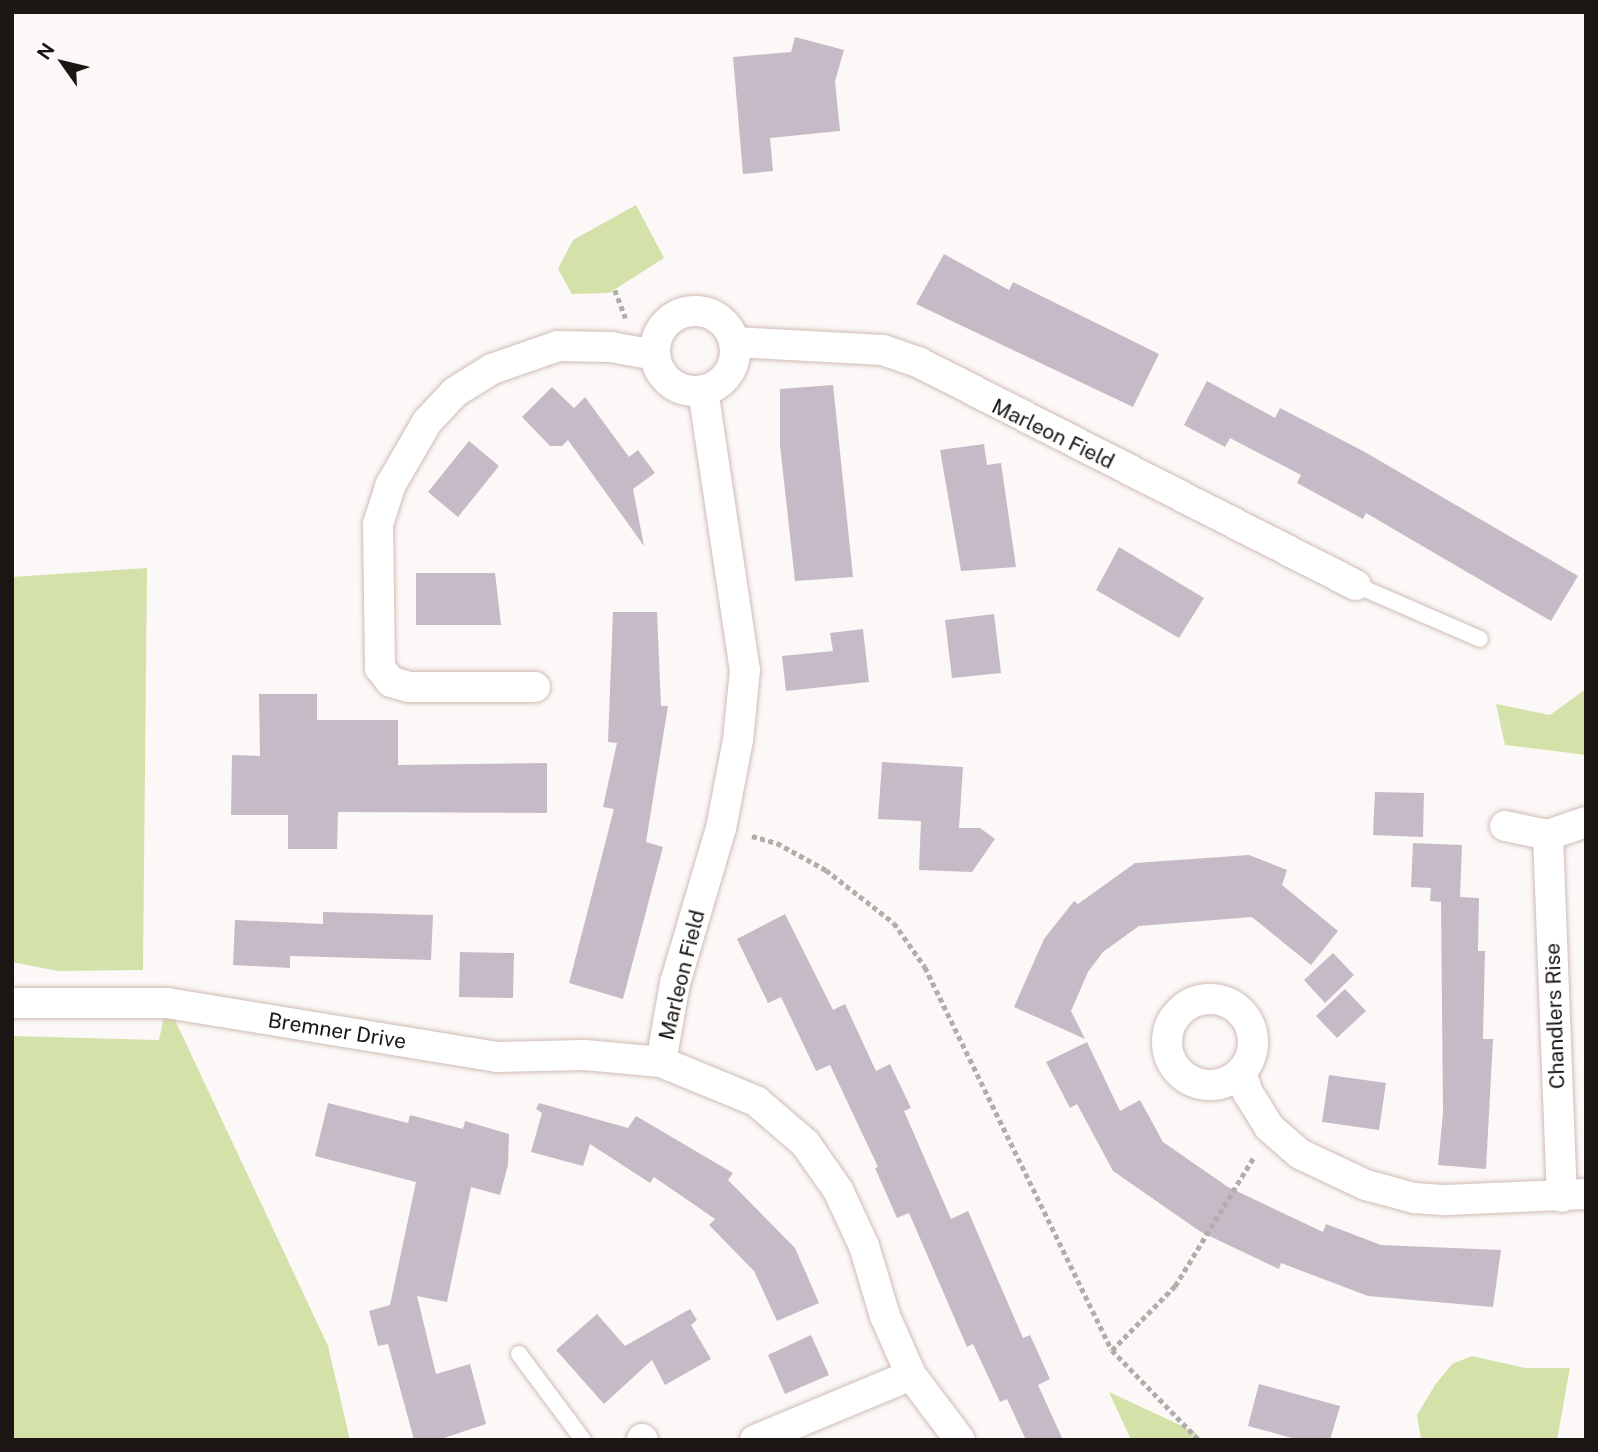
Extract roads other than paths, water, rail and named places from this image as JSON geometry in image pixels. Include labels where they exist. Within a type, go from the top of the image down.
[{"type":"street","points":[[681,313],[708,313],[729,330],[734,342],[731,367],[725,378],[703,390],[677,387],[659,368],[655,355],[661,329],[681,313]]},
{"type":"street","name":"Marleon Field","points":[[734,342],[883,350],[920,363],[1356,584]]},
{"type":"street","points":[[535,687],[409,687],[391,682],[380,668],[378,524],[390,486],[427,422],[456,392],[492,369],[558,346],[611,347],[655,355]]},
{"type":"street","name":"Marleon Field","points":[[703,390],[745,670],[738,740],[721,828],[676,983],[661,1062],[756,1101],[805,1143],[838,1190],[864,1246],[885,1316],[911,1376],[960,1440]]},
{"type":"street","points":[[1505,826],[1548,835],[1586,822]]},
{"type":"street","name":"Chandlers Rise","points":[[1241,1072],[1269,1127],[1300,1154],[1331,1172],[1414,1198],[1574,1195],[1548,835]]},
{"type":"street","name":"Bremner Drive","points":[[12,1003],[167,1003],[496,1057],[584,1055],[661,1062]]},
{"type":"street","points":[[755,1440],[911,1376]]},
{"type":"lane","points":[[1356,584],[1480,639]]},
{"type":"lane","points":[[519,1354],[583,1440]]}]
